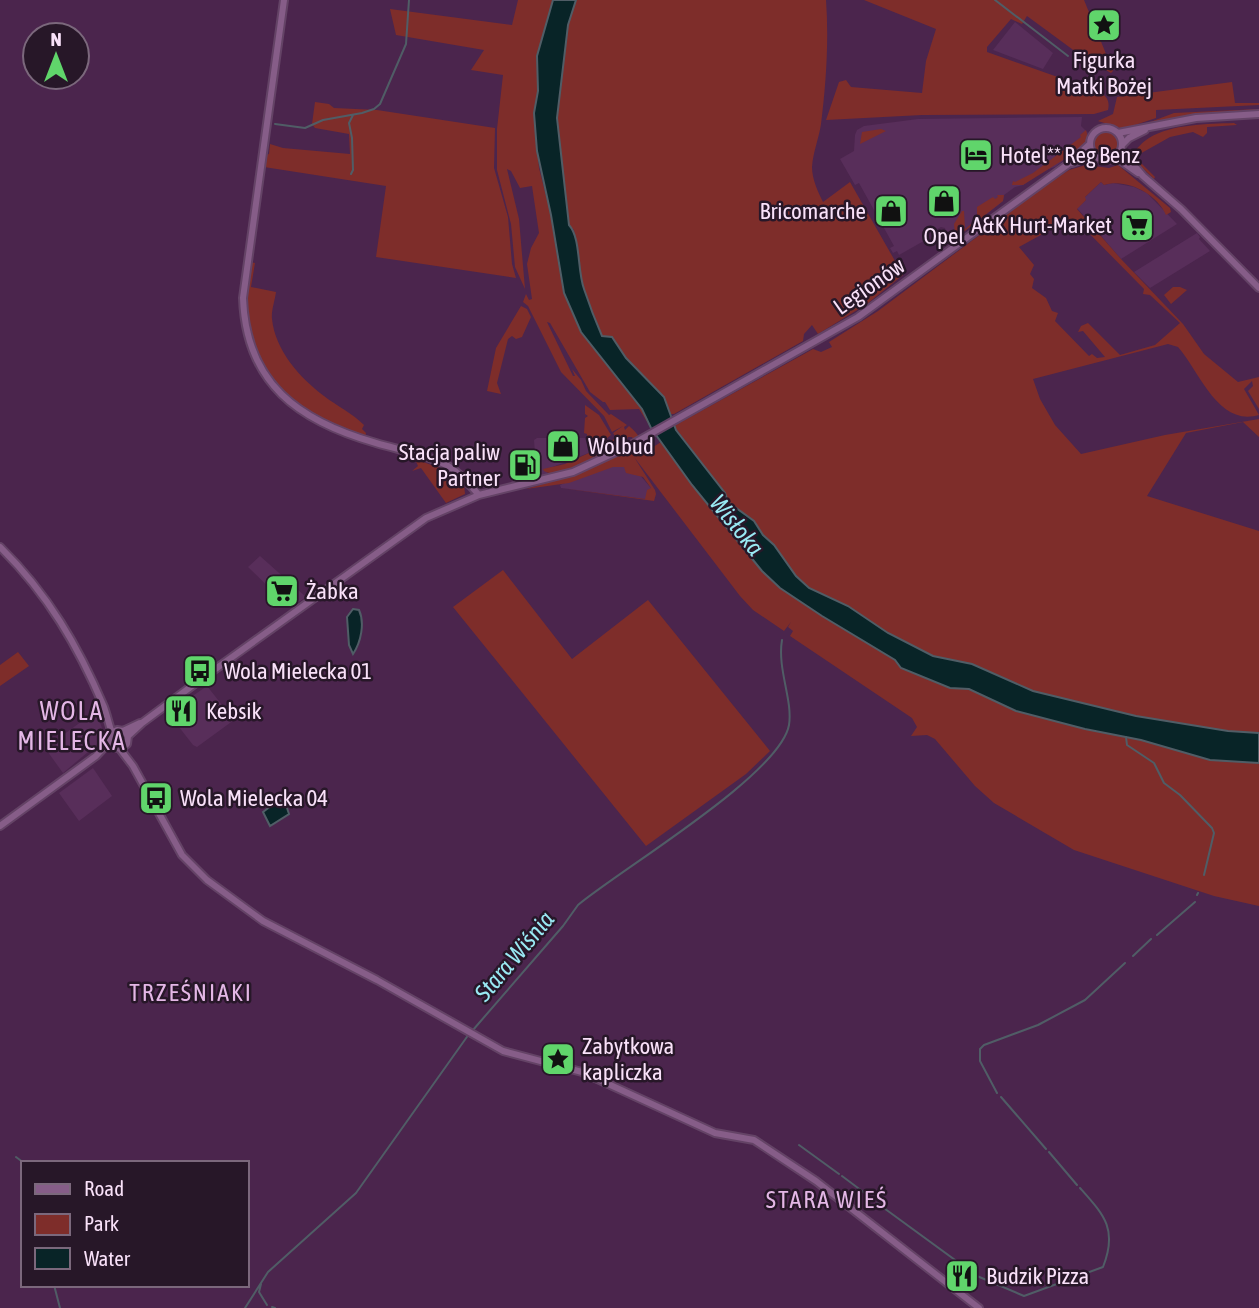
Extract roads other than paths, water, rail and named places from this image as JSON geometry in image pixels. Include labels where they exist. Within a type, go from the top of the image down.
[{"type":"street","points":[[284,0],[246,272],[244,319],[254,355],[277,390],[296,408],[318,422],[353,436],[439,462],[461,476],[479,495]]},
{"type":"street","points":[[1259,114],[1213,116],[1118,134],[1110,129],[1101,129],[1093,135],[1090,144],[1095,155],[1103,160],[1112,158],[1121,161],[1143,176],[1259,288]]},
{"type":"street","points":[[1112,158],[1129,138],[1153,127]]},
{"type":"street","points":[[1118,134],[1121,148],[1143,176]]},
{"type":"street","name":"Legionów","points":[[120,733],[142,723],[414,526],[443,509],[479,495],[573,472],[629,446],[818,341],[864,313],[1067,165],[1090,144]]},
{"type":"street","name":"Legionów","points":[[1067,165],[1095,155]]},
{"type":"street","points":[[0,547],[46,600],[70,635],[106,712],[120,733],[121,747],[175,846],[206,880],[263,921],[503,1051],[582,1072],[715,1133],[754,1140],[816,1181],[979,1308]]},
{"type":"street","points":[[0,826],[96,756],[120,733]]},
{"type":"street","points":[[110,741],[121,747]]},
{"type":"street","points":[[96,756],[121,747]]},
{"type":"water","name":"Wisłoka","points":[[553,0],[576,0],[568,25],[557,118],[569,225],[577,246],[584,289],[599,330],[602,336],[612,337],[626,358],[664,397],[676,430],[725,493],[728,502],[754,521],[796,576],[809,588],[848,606],[888,633],[933,656],[972,664],[1033,691],[1136,716],[1228,731],[1259,733],[1259,763],[1210,760],[1141,740],[1016,711],[969,689],[950,688],[901,668],[895,660],[780,588],[762,571],[692,485],[651,428],[642,409],[581,332],[564,293],[537,151],[534,113],[538,91],[537,56]]},
{"type":"water","points":[[353,609],[359,610],[362,626],[353,654],[349,645],[347,617]]},
{"type":"water","points":[[279,800],[286,805],[289,814],[270,826],[263,812]]},
{"type":"waterway","points":[[275,124],[305,128],[323,120],[362,113],[380,104],[406,44],[409,0]]},
{"type":"waterway","points":[[995,0],[1068,56]]},
{"type":"waterway","points":[[351,174],[352,138],[349,123],[353,115]]},
{"type":"waterway","name":"Stara Wiśnia","points":[[473,1030],[578,905],[730,794],[779,746],[789,725],[790,715],[782,662],[782,640]]},
{"type":"waterway","points":[[1126,737],[1127,745],[1154,763],[1164,783],[1180,795],[1212,828],[1214,833],[1204,875]]},
{"type":"waterway","points":[[1157,935],[1195,902]]},
{"type":"waterway","points":[[1133,956],[1151,939]]},
{"type":"waterway","points":[[997,1093],[980,1061],[980,1049],[984,1045],[1038,1025],[1085,1000],[1125,963]]},
{"type":"waterway","name":"Stara Wiśnia","points":[[245,1308],[268,1272],[356,1193],[469,1034]]},
{"type":"waterway","points":[[1001,1097],[1046,1149]]},
{"type":"waterway","points":[[799,1145],[839,1174]]},
{"type":"waterway","points":[[1049,1152],[1077,1185]]},
{"type":"waterway","points":[[16,1157],[21,1161]]},
{"type":"waterway","points":[[842,1176],[874,1200]]},
{"type":"waterway","points":[[877,1203],[977,1276],[1024,1296],[1103,1267],[1109,1232],[1102,1215],[1080,1188]]},
{"type":"waterway","points":[[261,1284],[259,1292],[267,1305]]},
{"type":"waterway","points":[[55,1287],[60,1308]]},
{"type":"place","name":"Figurka Matki Bożej","points":[[1104,25]]},
{"type":"place","name":"Hotel** Reg Benz","points":[[976,155]]},
{"type":"place","name":"Opel","points":[[944,201]]},
{"type":"place","name":"Bricomarche","points":[[891,211]]},
{"type":"place","name":"A&K Hurt-Market","points":[[1137,225]]},
{"type":"place","name":"Wolbud","points":[[563,446]]},
{"type":"place","name":"Stacja paliw Partner","points":[[525,465]]},
{"type":"place","name":"Żabka","points":[[282,591]]},
{"type":"place","name":"Wola Mielecka 01","points":[[200,671]]},
{"type":"place","name":"Kebsik","points":[[181,711]]},
{"type":"place","name":"Wola Mielecka 04","points":[[156,798]]},
{"type":"place","name":"Zabytkowa kapliczka","points":[[558,1059]]},
{"type":"place","name":"Budzik Pizza","points":[[962,1276]]},
{"type":"district","name":"WOLA MIELECKA","points":[[72,726]]},
{"type":"district","name":"TRZEŚNIAKI","points":[[191,992]]},
{"type":"district","name":"STARA WIEŚ","points":[[827,1199]]}]
